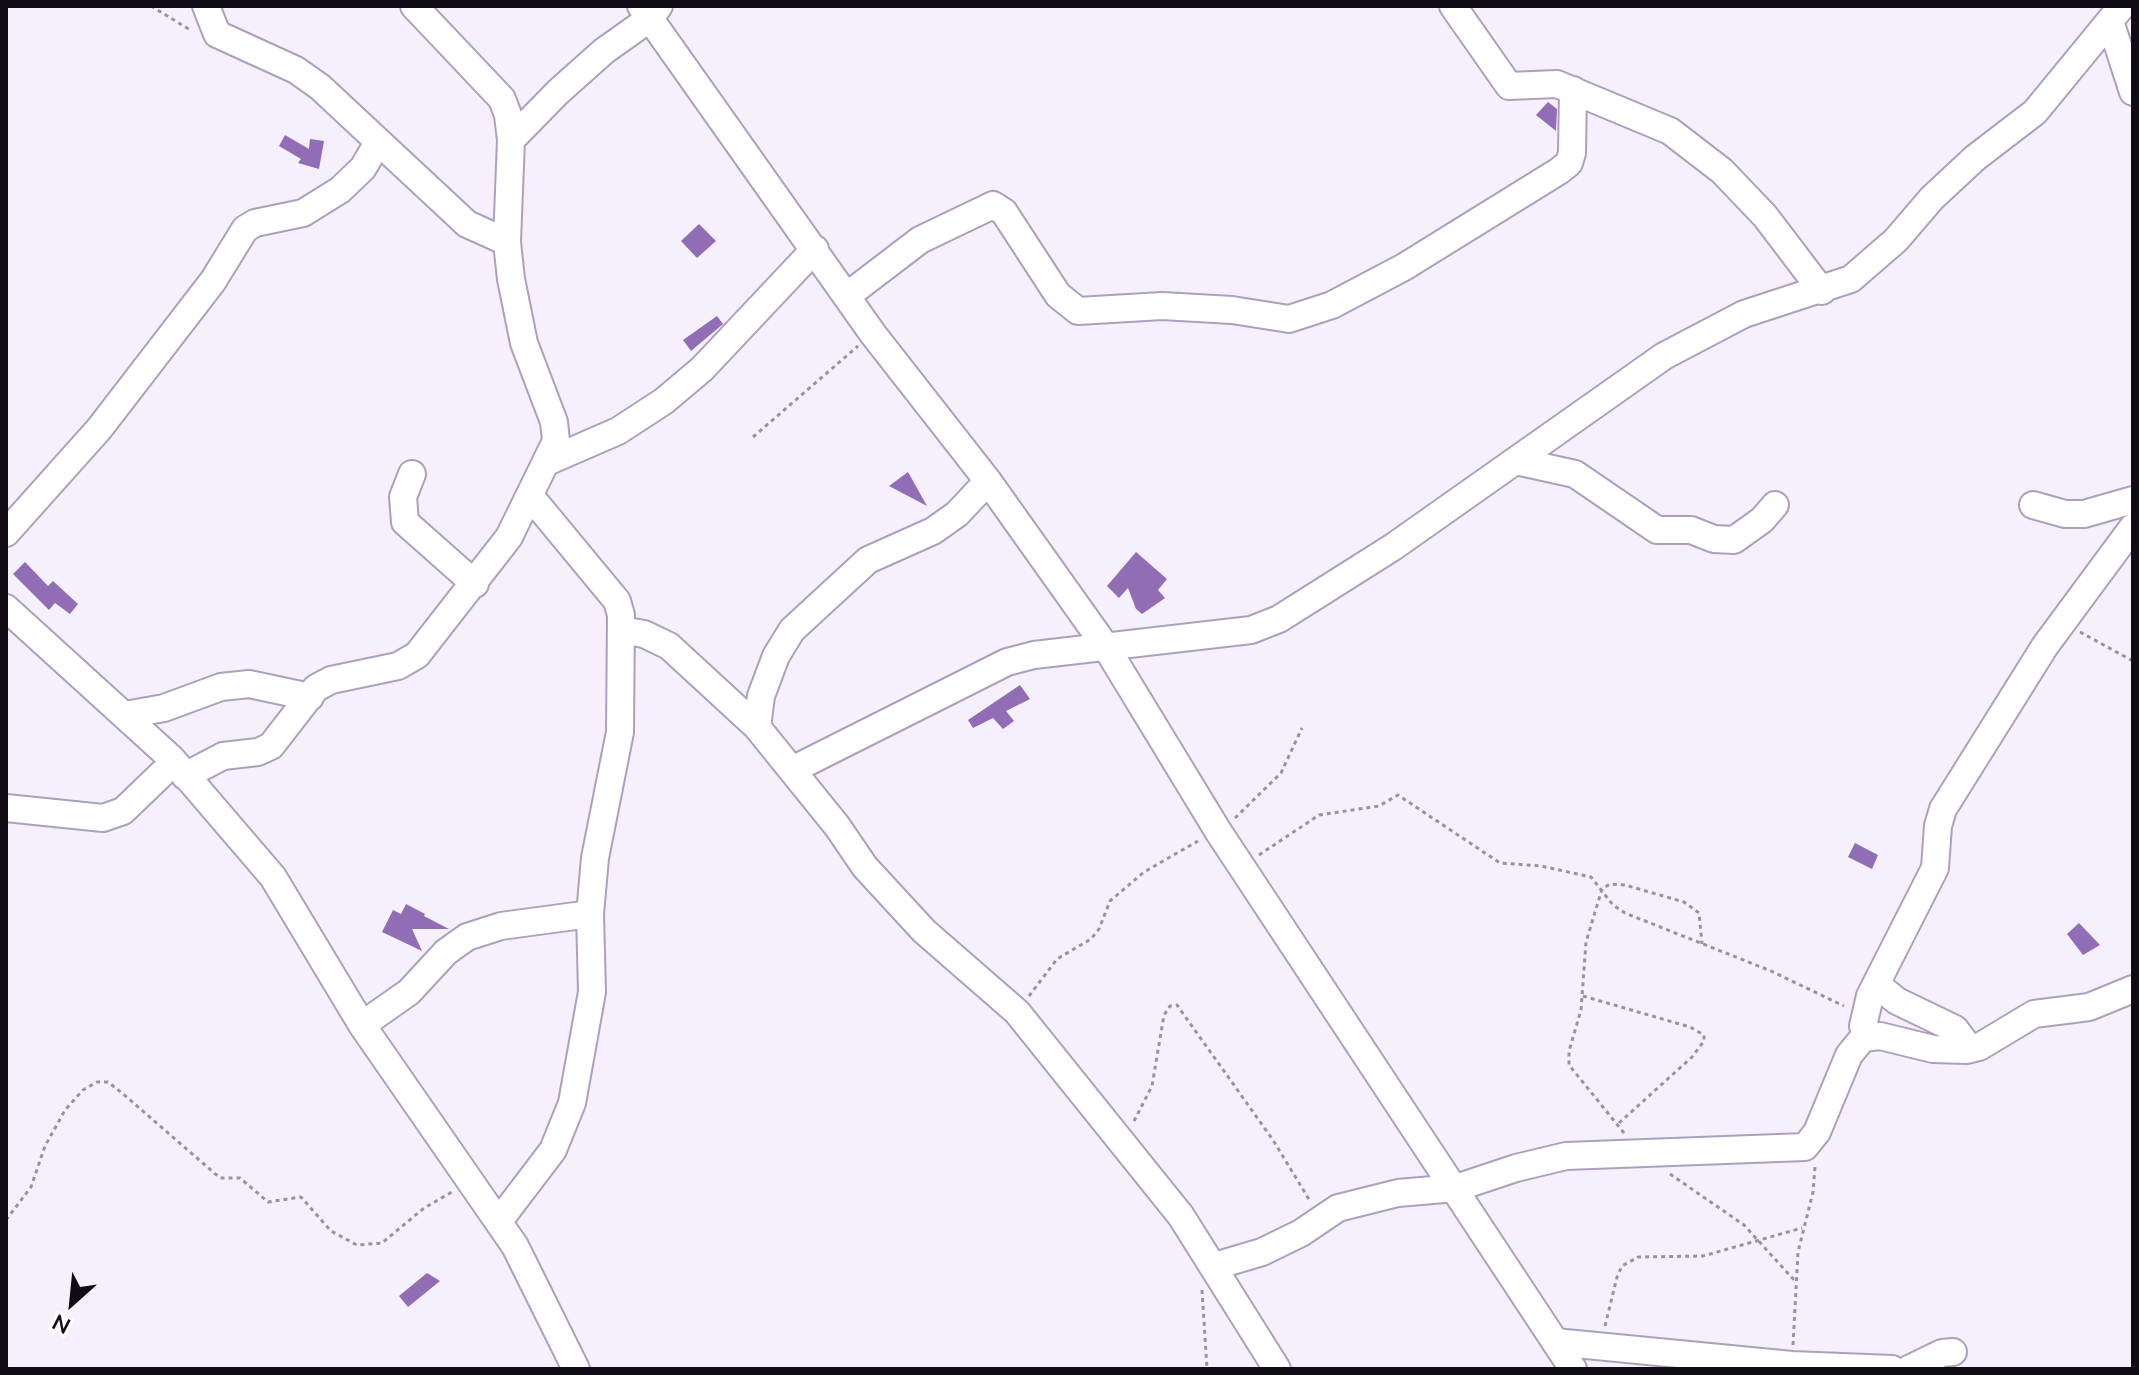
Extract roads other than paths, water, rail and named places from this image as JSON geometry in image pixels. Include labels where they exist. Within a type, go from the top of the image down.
[{"type":"street","points":[[206,6],[217,34],[296,70],[320,87],[377,144],[396,155],[467,224],[507,242]]},
{"type":"street","points":[[6,808],[103,818],[123,811],[180,769],[223,756],[258,752],[271,746],[316,688],[331,680],[398,666],[417,655],[509,537],[531,497],[556,441],[555,428],[524,343],[507,242],[511,140],[502,99],[414,6]]},
{"type":"street","points":[[1453,6],[1509,86],[1557,84],[1573,90],[1670,131],[1722,171],[1765,216],[1822,291]]},
{"type":"street","points":[[511,140],[650,10],[873,334],[988,481],[1106,647],[1218,831],[1573,1369]]},
{"type":"street","points":[[2116,13],[2133,92]]},
{"type":"street","points":[[792,770],[1007,662],[1034,655],[1262,627],[1332,588],[1664,356],[1744,314],[1851,279],[1877,258],[1964,168],[2035,112],[2059,87],[2116,13]]},
{"type":"street","points":[[848,295],[920,240],[990,205],[1004,212],[1058,295],[1078,311],[1162,306],[1289,319],[1332,305],[1404,267],[1569,163],[1572,153],[1573,90]]},
{"type":"street","points":[[6,533],[99,429],[213,281],[245,229],[255,223],[303,213],[340,190],[363,168],[377,144]]},
{"type":"street","points":[[549,461],[618,431],[664,401],[702,369],[815,249]]},
{"type":"street","points":[[1516,461],[1575,474],[1653,529],[1691,530],[1714,539],[1734,540],[1762,520],[1775,505]]},
{"type":"street","points":[[412,474],[403,497],[405,522],[475,584]]},
{"type":"street","points":[[757,727],[761,696],[792,630],[868,560],[933,531],[957,514],[988,481]]},
{"type":"street","points":[[499,1221],[553,1150],[572,1103],[592,992],[590,914],[595,858],[620,732],[622,630],[617,601],[531,497]]},
{"type":"street","points":[[2033,505],[2065,514],[2084,514],[2133,500]]},
{"type":"street","points":[[1208,1271],[1262,1252],[1301,1233],[1338,1208],[1376,1198],[1456,1188],[1566,1156],[1792,1150],[1812,1142],[1849,1055],[1866,1025],[1877,985],[1929,886],[1935,868],[1938,826],[1943,809],[2061,622],[2132,530]]},
{"type":"street","points":[[6,608],[180,769],[273,877],[362,1025],[472,1179],[515,1246],[576,1369]]},
{"type":"street","points":[[622,630],[644,634],[669,646],[757,727],[837,826],[865,867],[914,921],[1017,1012],[1181,1216],[1208,1271],[1277,1369]]},
{"type":"street","points":[[125,715],[164,708],[221,687],[249,684],[310,697]]},
{"type":"street","points":[[362,1025],[409,992],[446,952],[467,937],[501,926],[590,914]]},
{"type":"street","points":[[1877,985],[1897,1001],[1955,1029],[1970,1049]]},
{"type":"street","points":[[1866,1025],[1880,1036],[1933,1049],[1970,1049],[2034,1014],[2089,1007],[2133,989]]},
{"type":"street","points":[[1555,1342],[1792,1365],[1892,1369]]},
{"type":"street","points":[[1909,1369],[1942,1353],[1953,1352]]}]
